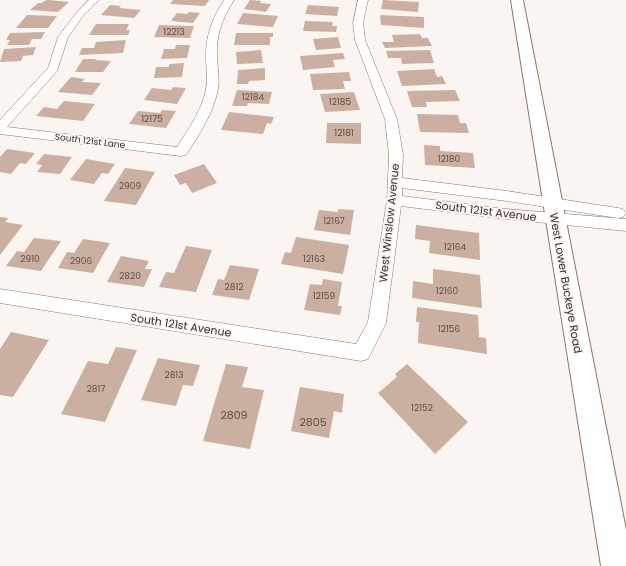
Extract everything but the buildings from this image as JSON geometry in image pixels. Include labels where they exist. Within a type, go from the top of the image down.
[{"type":"main road","name":"West Lower Buckeye Road","points":[[517,0],[553,211],[617,566]]},
{"type":"street","points":[[0,127],[52,69],[63,37],[80,14],[94,0]]},
{"type":"street","name":"South 121st Lane","points":[[0,130],[181,152],[204,113],[209,99],[212,87],[212,41],[218,18],[229,0]]},
{"type":"street","name":"West Winslow Avenue","points":[[361,353],[377,323],[394,200],[396,155],[391,119],[360,40],[358,23],[363,0]]},
{"type":"street","name":"South 121st Avenue","points":[[395,182],[507,196],[553,211],[626,225]]},
{"type":"street","name":"South 121st Avenue","points":[[394,200],[506,214],[553,211],[626,214]]},
{"type":"street","name":"South 121st Avenue","points":[[0,296],[361,353]]}]
